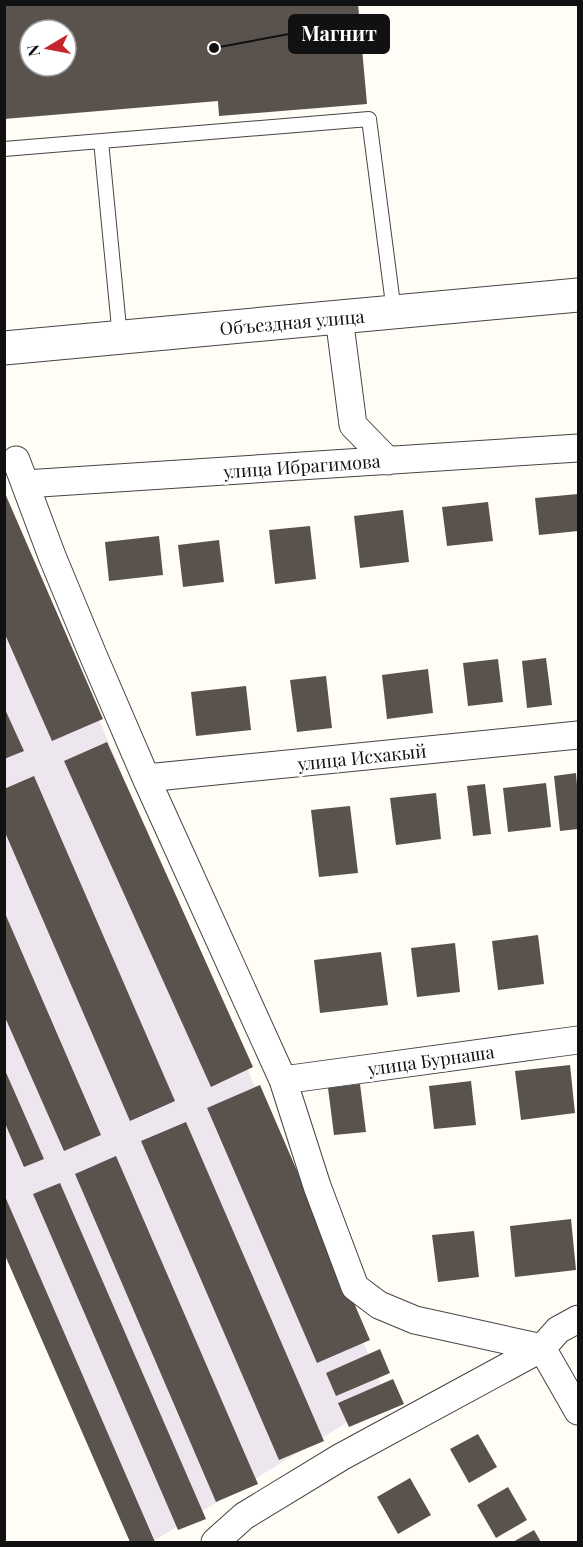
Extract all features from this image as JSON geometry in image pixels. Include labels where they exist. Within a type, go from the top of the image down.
[{"type":"street","name":"Объездная улица","points":[[4,348],[579,295]]},
{"type":"street","points":[[339,317],[353,425],[388,461]]},
{"type":"street","name":"улица Ибрагимова","points":[[146,778],[61,578],[20,472],[388,461],[579,448]]},
{"type":"street","name":"улица Исхакый","points":[[146,778],[579,735]]},
{"type":"street","points":[[146,778],[283,1080],[316,1186],[355,1287],[379,1305],[415,1320],[542,1348],[579,1411]]},
{"type":"street","name":"улица Бурнаша","points":[[283,1080],[579,1040]]},
{"type":"street","points":[[215,1542],[244,1516],[341,1456],[542,1348],[558,1330],[579,1319]]},
{"type":"lane","points":[[4,149],[369,119],[394,312]]},
{"type":"lane","points":[[101,141],[120,338]]},
{"type":"shaded area","points":[[4,496],[387,1398],[152,1542],[136,1542],[5,1239]]},
{"type":"building","points":[[4,4],[358,4],[367,104],[219,116],[218,101],[4,119]]},
{"type":"building","points":[[4,491],[103,719],[52,741],[4,632]]},
{"type":"building","points":[[578,494],[578,531],[539,535],[535,498]]},
{"type":"building","points":[[488,502],[493,541],[447,546],[442,507]]},
{"type":"building","points":[[403,510],[409,562],[360,568],[354,516]]},
{"type":"building","points":[[310,526],[316,579],[275,584],[269,530]]},
{"type":"building","points":[[159,536],[163,575],[109,581],[105,542]]},
{"type":"building","points":[[219,540],[224,582],[183,587],[178,545]]},
{"type":"building","points":[[546,658],[552,705],[527,708],[522,661]]},
{"type":"building","points":[[498,659],[503,702],[468,706],[463,663]]},
{"type":"building","points":[[428,669],[433,713],[387,719],[382,675]]},
{"type":"building","points":[[326,676],[332,728],[297,732],[290,680]]},
{"type":"building","points":[[246,686],[251,730],[196,736],[191,692]]},
{"type":"building","points":[[4,707],[24,751],[4,759]]},
{"type":"building","points":[[107,742],[253,1067],[211,1087],[64,761]]},
{"type":"building","points":[[576,773],[578,829],[560,831],[554,776]]},
{"type":"building","points":[[34,776],[175,1101],[130,1121],[4,830],[4,789]]},
{"type":"building","points":[[546,783],[551,827],[508,832],[503,788]]},
{"type":"building","points":[[485,784],[491,834],[473,836],[467,786]]},
{"type":"building","points":[[436,793],[441,839],[396,845],[390,798]]},
{"type":"building","points":[[350,806],[358,873],[319,877],[311,810]]},
{"type":"building","points":[[4,911],[101,1135],[64,1151],[4,1015]]},
{"type":"building","points":[[538,935],[544,984],[498,990],[492,941]]},
{"type":"building","points":[[455,943],[460,992],[417,997],[411,948]]},
{"type":"building","points":[[381,952],[388,1005],[320,1013],[314,960]]},
{"type":"building","points":[[570,1065],[575,1113],[521,1120],[515,1071]]},
{"type":"building","points":[[4,1068],[44,1159],[24,1167],[4,1121]]},
{"type":"building","points":[[471,1081],[476,1125],[434,1129],[429,1086]]},
{"type":"building","points":[[360,1084],[366,1132],[334,1135],[328,1088]]},
{"type":"building","points":[[260,1085],[370,1340],[317,1363],[207,1108]]},
{"type":"building","points":[[186,1122],[324,1441],[279,1460],[141,1141]]},
{"type":"building","points":[[116,1156],[258,1484],[216,1502],[75,1174]]},
{"type":"building","points":[[60,1183],[206,1519],[178,1530],[33,1194]]},
{"type":"building","points":[[4,1194],[155,1542],[130,1542],[4,1253]]},
{"type":"building","points":[[571,1219],[576,1270],[515,1277],[510,1226]]},
{"type":"building","points":[[474,1231],[479,1277],[438,1282],[432,1235]]},
{"type":"building","points":[[380,1349],[390,1373],[336,1396],[326,1373]]},
{"type":"building","points":[[393,1379],[404,1404],[349,1427],[338,1403]]},
{"type":"building","points":[[478,1434],[497,1467],[469,1483],[450,1449]]},
{"type":"building","points":[[410,1478],[431,1515],[398,1534],[377,1497]]},
{"type":"building","points":[[508,1487],[527,1520],[496,1538],[477,1505]]},
{"type":"building","points":[[534,1530],[541,1542],[513,1542]]},
{"type":"place","name":"Магнит","points":[[214,48]]}]
